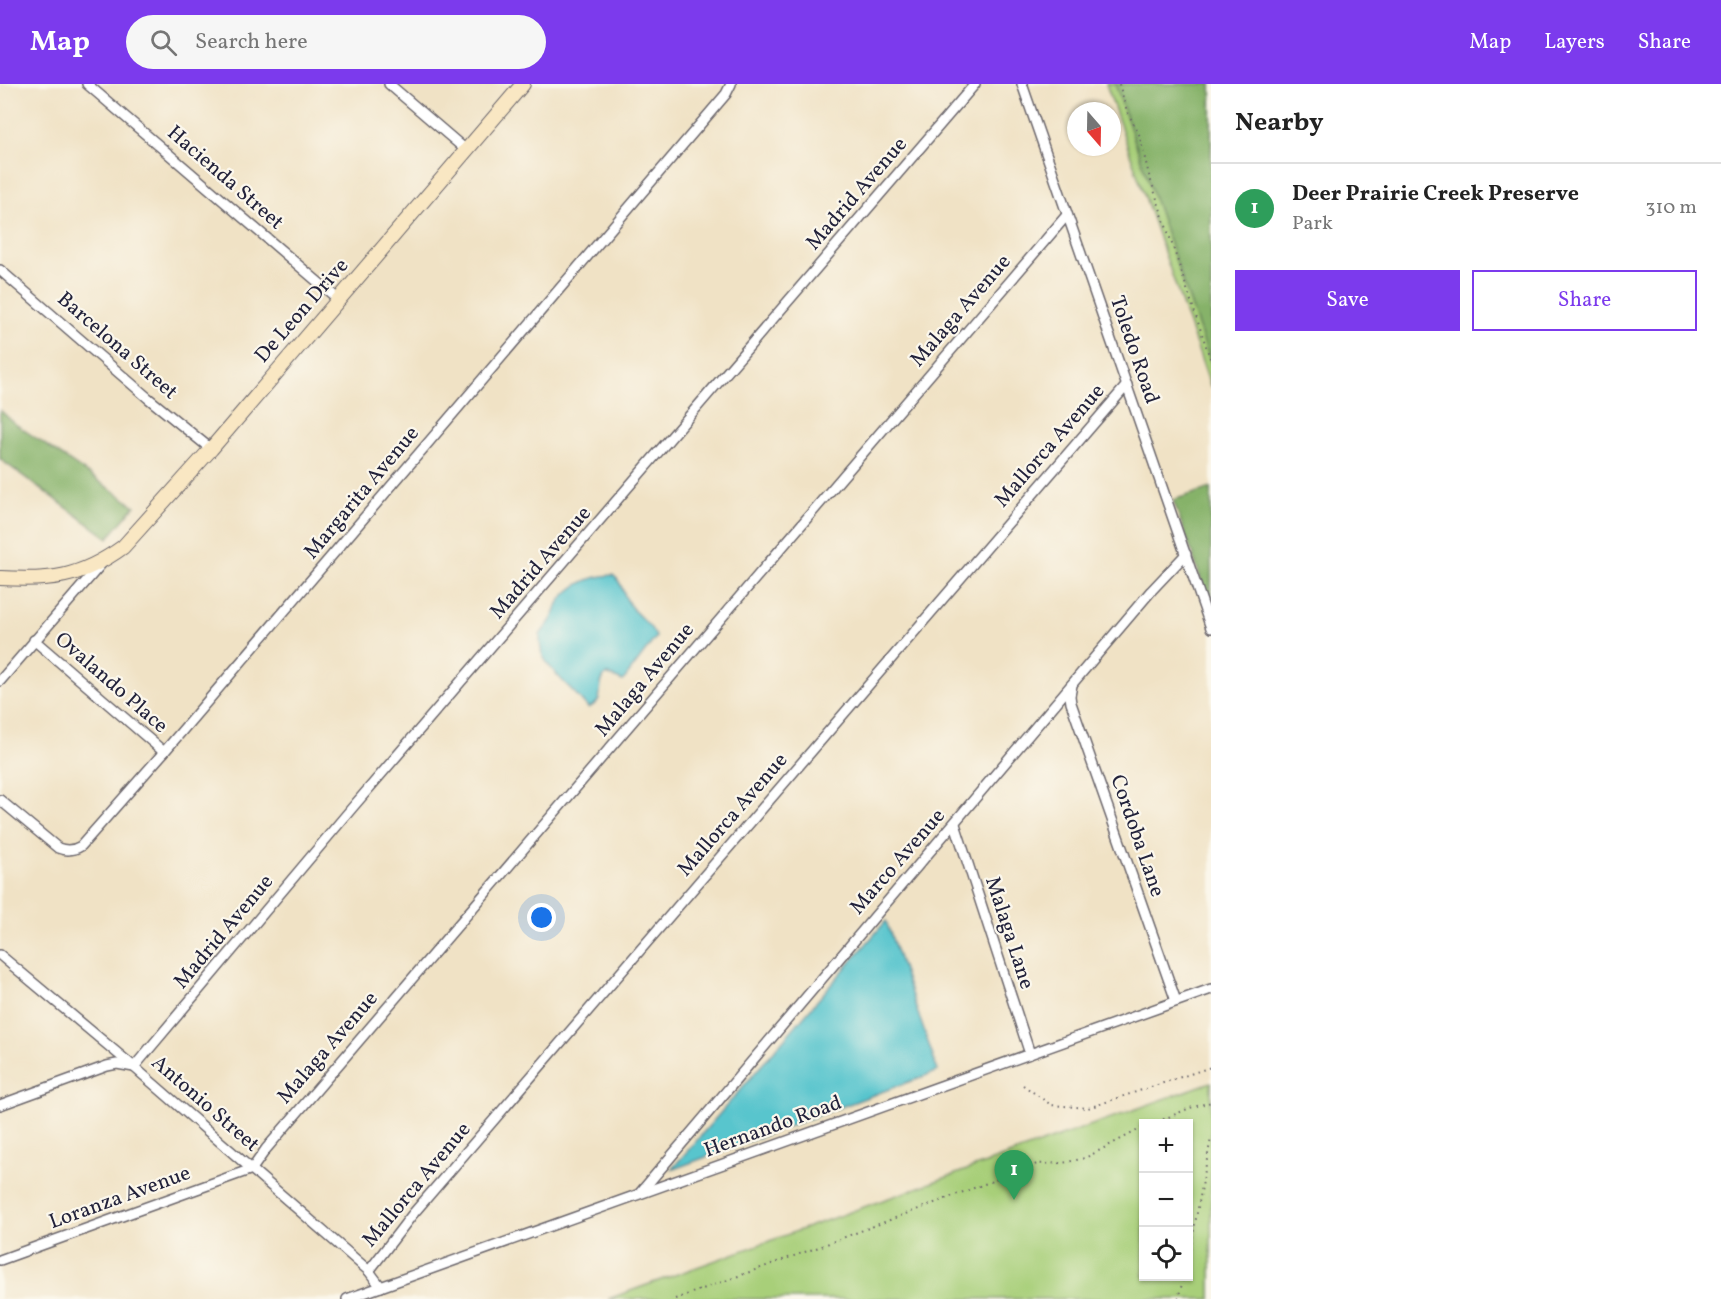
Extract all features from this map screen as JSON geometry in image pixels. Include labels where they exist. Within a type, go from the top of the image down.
[{"type":"street","name":"Hacienda Street","points":[[87,84],[339,300]]},
{"type":"street","points":[[389,84],[466,150]]},
{"type":"street","name":"De Leon Drive","points":[[0,578],[40,580],[53,578],[88,568],[123,547],[211,449],[523,84]]},
{"type":"street","name":"Margarita Avenue","points":[[0,800],[52,845],[65,850],[74,850],[81,846],[164,752],[726,94],[731,84]]},
{"type":"street","name":"Madrid Avenue","points":[[134,1066],[352,808],[975,84]]},
{"type":"street","name":"Toledo Road","points":[[1022,84],[1211,628]]},
{"type":"street","name":"Malaga Avenue","points":[[252,1169],[266,1149],[1067,215]]},
{"type":"street","name":"Barcelona Street","points":[[0,270],[148,398],[211,449]]},
{"type":"street","name":"Mallorca Avenue","points":[[369,1271],[420,1206],[1127,385]]},
{"type":"street","name":"Marco Avenue","points":[[638,1195],[1073,682],[1186,554]]},
{"type":"street","name":"De Leon Drive","points":[[0,681],[106,559]]},
{"type":"street","name":"Ovalando Place","points":[[34,640],[164,752]]},
{"type":"street","name":"Cordoba Lane","points":[[1073,682],[1071,703],[1176,1001]]},
{"type":"street","name":"Malaga Lane","points":[[954,824],[1030,1054]]},
{"type":"street","name":"Antonio Street","points":[[0,955],[134,1066],[369,1271],[381,1287]]},
{"type":"street","name":"Hernando Road","points":[[347,1299],[1211,989]]},
{"type":"street","points":[[0,1105],[107,1066],[117,1064],[134,1066]]},
{"type":"street","name":"Loranza Avenue","points":[[0,1260],[252,1169]]},
{"type":"path","points":[[1119,84],[1127,111],[1139,134],[1149,175],[1211,361]]},
{"type":"path","points":[[1023,1085],[1051,1105],[1088,1108],[1211,1067]]},
{"type":"path","points":[[1165,1119],[1211,1102]]},
{"type":"path","points":[[675,1299],[1037,1164],[1063,1163],[1085,1158],[1139,1129]]},
{"type":"path","points":[[1193,1234],[1211,1138]]},
{"type":"path","points":[[1178,1299],[1183,1281]]},
{"type":"green space","points":[[1106,84],[1211,84],[1211,388],[1121,127],[1121,102],[1112,102]]},
{"type":"green space","points":[[1115,84],[1211,84],[1211,363]]},
{"type":"green space","points":[[0,410],[14,423],[135,506],[108,538],[0,459]]},
{"type":"green space","points":[[1211,488],[1211,609],[1194,554],[1173,500]]},
{"type":"green space","points":[[1211,1082],[1211,1299],[608,1299]]},
{"type":"water","points":[[613,575],[629,604],[651,628],[656,637],[623,681],[606,674],[601,684],[598,701],[588,708],[546,661],[541,652],[540,635],[552,618],[559,602],[570,590],[590,579]]},
{"type":"water","points":[[886,921],[938,1071],[671,1170]]},
{"type":"place","name":"Deer Prairie Creek Preserve","points":[[1014,1200]]}]
